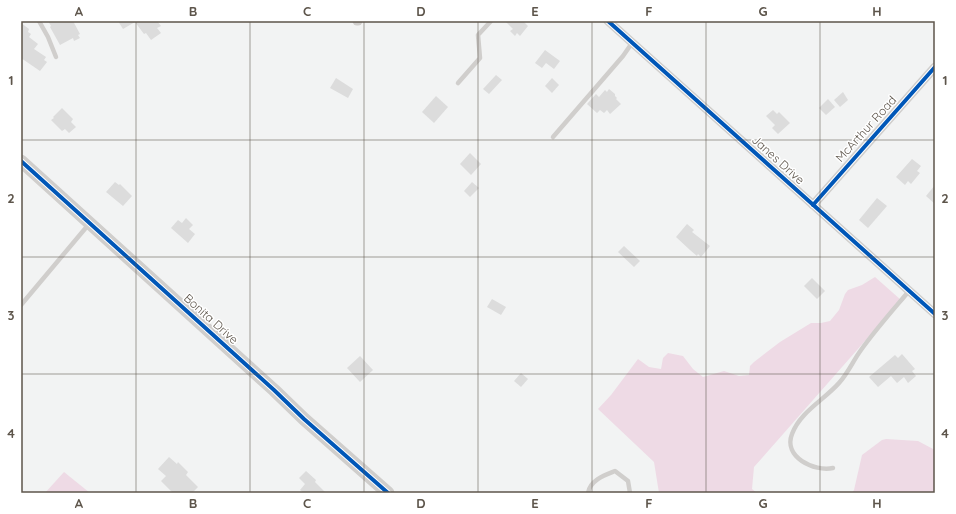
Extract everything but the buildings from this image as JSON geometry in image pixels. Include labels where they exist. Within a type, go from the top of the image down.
[{"type":"street","name":"Janes Drive","points":[[608,21],[935,314]]},
{"type":"street","name":"McArthur Road","points":[[812,205],[935,66]]},
{"type":"street","name":"Bonita Drive","points":[[21,161],[304,419],[388,493]]},
{"type":"lane","points":[[38,21],[48,37],[56,57]]},
{"type":"lane","points":[[458,83],[480,58],[478,35],[491,21]]},
{"type":"lane","points":[[553,138],[623,56],[632,43]]},
{"type":"lane","points":[[21,305],[90,223]]},
{"type":"lane","points":[[833,468],[825,470],[818,469],[798,458],[793,453],[790,442],[792,434],[809,410],[839,383],[848,372],[860,350],[909,291]]},
{"type":"lane","points":[[588,493],[589,489],[599,477],[615,471],[628,481],[630,493]]},
{"type":"shaded area","points":[[875,277],[901,300],[754,467],[752,489],[757,493],[659,493],[654,462],[598,409],[611,395],[638,359],[649,367],[661,369],[663,358],[668,353],[683,356],[693,369],[703,377],[724,371],[739,376],[749,375],[750,366],[754,362],[780,342],[811,323],[830,321],[839,310],[848,290],[862,285]]},
{"type":"shaded area","points":[[882,440],[918,441],[935,450],[935,493],[852,493],[862,455]]},
{"type":"shaded area","points":[[64,472],[90,493],[45,493]]},
{"type":"cycle path","points":[[608,21],[935,314]]},
{"type":"cycle path","points":[[813,205],[935,67]]},
{"type":"cycle path","points":[[21,161],[274,390],[304,419],[388,493]]}]
